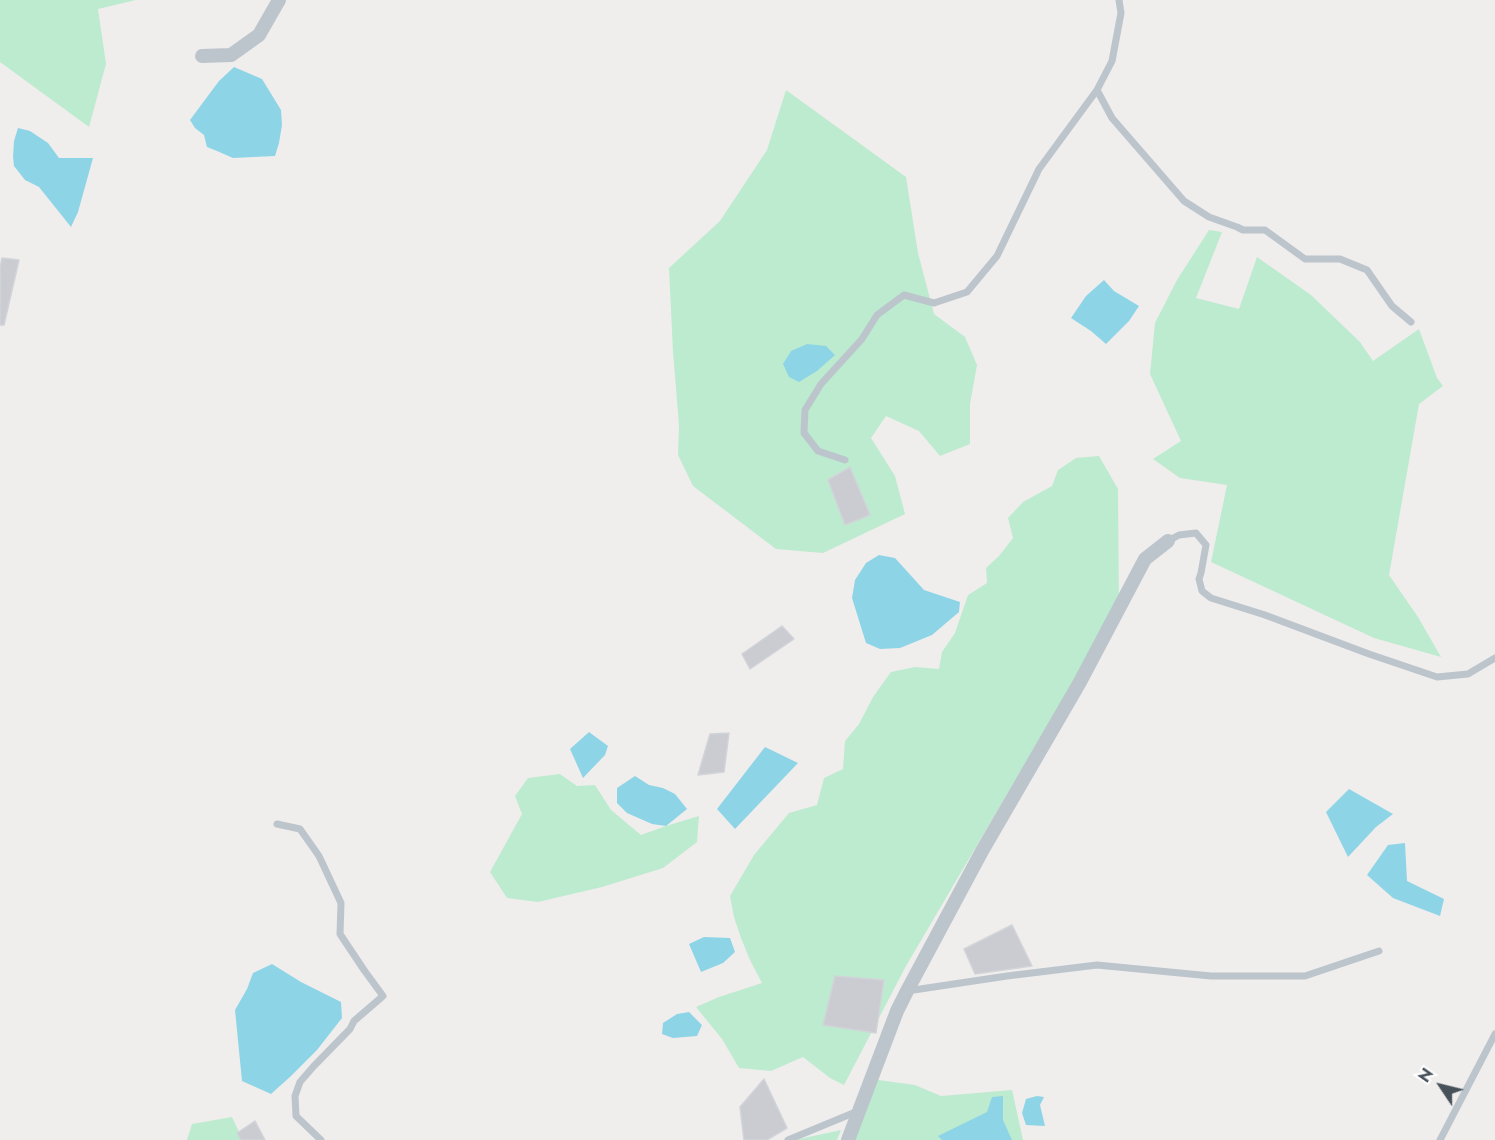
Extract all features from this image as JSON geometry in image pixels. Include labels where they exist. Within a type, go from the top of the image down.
[{"type":"street","points":[[202,56],[231,55],[259,35],[279,0]]},
{"type":"street","points":[[848,1140],[897,1011],[907,991],[982,851],[1080,682],[1146,559],[1168,541]]},
{"type":"lane","points":[[845,460],[818,451],[804,433],[805,410],[821,384],[862,339],[876,315],[904,295],[934,303],[967,292],[997,256],[1039,169],[1097,90],[1112,62],[1120,13],[1119,0]]},
{"type":"lane","points":[[1097,90],[1112,118],[1184,201],[1209,217],[1243,230],[1265,230],[1305,260],[1340,259],[1367,270],[1392,306],[1411,322]]},
{"type":"lane","points":[[1168,541],[1179,535],[1196,533],[1206,545],[1199,579],[1202,591],[1211,598],[1437,677],[1468,674],[1495,658]]},
{"type":"lane","points":[[277,824],[300,829],[320,856],[341,903],[340,934],[383,996],[354,1021],[350,1029],[300,1082],[295,1096],[296,1116],[321,1140]]},
{"type":"lane","points":[[907,991],[1097,965],[1211,976],[1305,976],[1379,951]]},
{"type":"lane","points":[[1440,1140],[1495,1034]]},
{"type":"lane","points":[[788,1140],[860,1110]]},
{"type":"green space","points":[[0,0],[136,0],[98,9],[106,64],[89,127],[0,62]]},
{"type":"green space","points":[[786,90],[906,177],[918,253],[934,314],[965,337],[977,365],[970,404],[970,444],[940,456],[919,431],[886,416],[871,438],[895,476],[905,514],[823,553],[776,549],[693,486],[678,455],[679,425],[669,268],[720,221],[767,150]]},
{"type":"green space","points":[[1209,230],[1222,232],[1196,298],[1239,309],[1257,257],[1311,295],[1360,342],[1373,361],[1419,329],[1437,378],[1443,386],[1419,404],[1389,575],[1418,617],[1441,657],[1374,638],[1211,562],[1227,485],[1180,478],[1153,459],[1181,441],[1150,374],[1155,323],[1177,280]]},
{"type":"green space","points":[[1099,456],[1118,489],[1119,609],[906,966],[844,1085],[830,1078],[803,1057],[771,1071],[739,1068],[722,1039],[696,1007],[762,983],[741,938],[730,896],[754,855],[789,813],[817,805],[824,778],[843,769],[845,741],[859,724],[873,697],[891,672],[915,667],[939,669],[942,652],[955,633],[968,595],[987,583],[986,568],[1013,538],[1008,518],[1023,502],[1052,486],[1058,470],[1076,458]]},
{"type":"green space","points":[[560,774],[577,786],[595,785],[611,810],[641,835],[699,816],[697,842],[663,868],[602,887],[538,902],[507,898],[490,872],[522,814],[515,796],[528,778]]},
{"type":"green space","points":[[871,1079],[915,1085],[941,1096],[1012,1090],[1023,1140],[853,1140]]},
{"type":"green space","points":[[232,1117],[243,1140],[187,1140],[192,1124]]},
{"type":"green space","points":[[841,1130],[837,1140],[795,1140]]},
{"type":"water","points":[[234,67],[262,79],[281,110],[282,125],[275,156],[233,158],[207,147],[204,135],[195,128],[190,120],[219,81]]},
{"type":"water","points":[[18,128],[30,131],[48,143],[59,158],[93,158],[78,212],[71,227],[39,187],[25,180],[14,166],[14,141]]},
{"type":"water","points":[[1104,280],[1114,291],[1139,306],[1129,321],[1106,344],[1071,318],[1086,296]]},
{"type":"water","points":[[807,344],[826,346],[835,355],[817,371],[799,382],[789,377],[783,364],[791,351]]},
{"type":"water","points":[[879,555],[895,558],[924,590],[960,602],[959,612],[932,635],[900,648],[880,649],[866,643],[852,598],[855,580],[866,563]]},
{"type":"water","points":[[589,732],[608,746],[605,755],[583,778],[570,749]]},
{"type":"water","points":[[765,747],[798,763],[735,829],[717,809]]},
{"type":"water","points":[[635,776],[649,785],[675,794],[687,809],[666,826],[652,824],[627,813],[617,803],[617,788]]},
{"type":"water","points":[[1349,789],[1393,814],[1376,827],[1348,857],[1326,812]]},
{"type":"water","points":[[1405,843],[1407,881],[1444,899],[1440,916],[1393,898],[1367,875],[1388,845]]},
{"type":"water","points":[[704,937],[730,938],[735,952],[723,963],[701,972],[689,944]]},
{"type":"water","points":[[272,964],[341,1002],[342,1018],[317,1050],[271,1094],[242,1081],[235,1010],[253,973]]},
{"type":"water","points":[[689,1012],[702,1025],[697,1036],[673,1038],[662,1034],[663,1023],[677,1014]]},
{"type":"water","points":[[1003,1096],[1003,1120],[1012,1140],[942,1140],[938,1136],[987,1112],[992,1097]]},
{"type":"water","points":[[1044,1097],[1040,1105],[1045,1126],[1026,1125],[1022,1113],[1026,1099]]},
{"type":"building","points":[[2,258],[19,260],[4,325],[0,325],[0,268]]},
{"type":"building","points":[[850,467],[870,515],[845,525],[828,480]]},
{"type":"building","points":[[782,626],[794,639],[750,669],[742,654]]},
{"type":"building","points":[[729,733],[724,772],[698,775],[710,734]]},
{"type":"building","points":[[1012,925],[1032,966],[975,974],[964,949]]},
{"type":"building","points":[[835,976],[884,980],[876,1033],[823,1025]]},
{"type":"building","points":[[764,1079],[787,1128],[767,1140],[744,1140],[740,1107]]},
{"type":"building","points":[[255,1121],[265,1140],[241,1140],[237,1133]]}]
